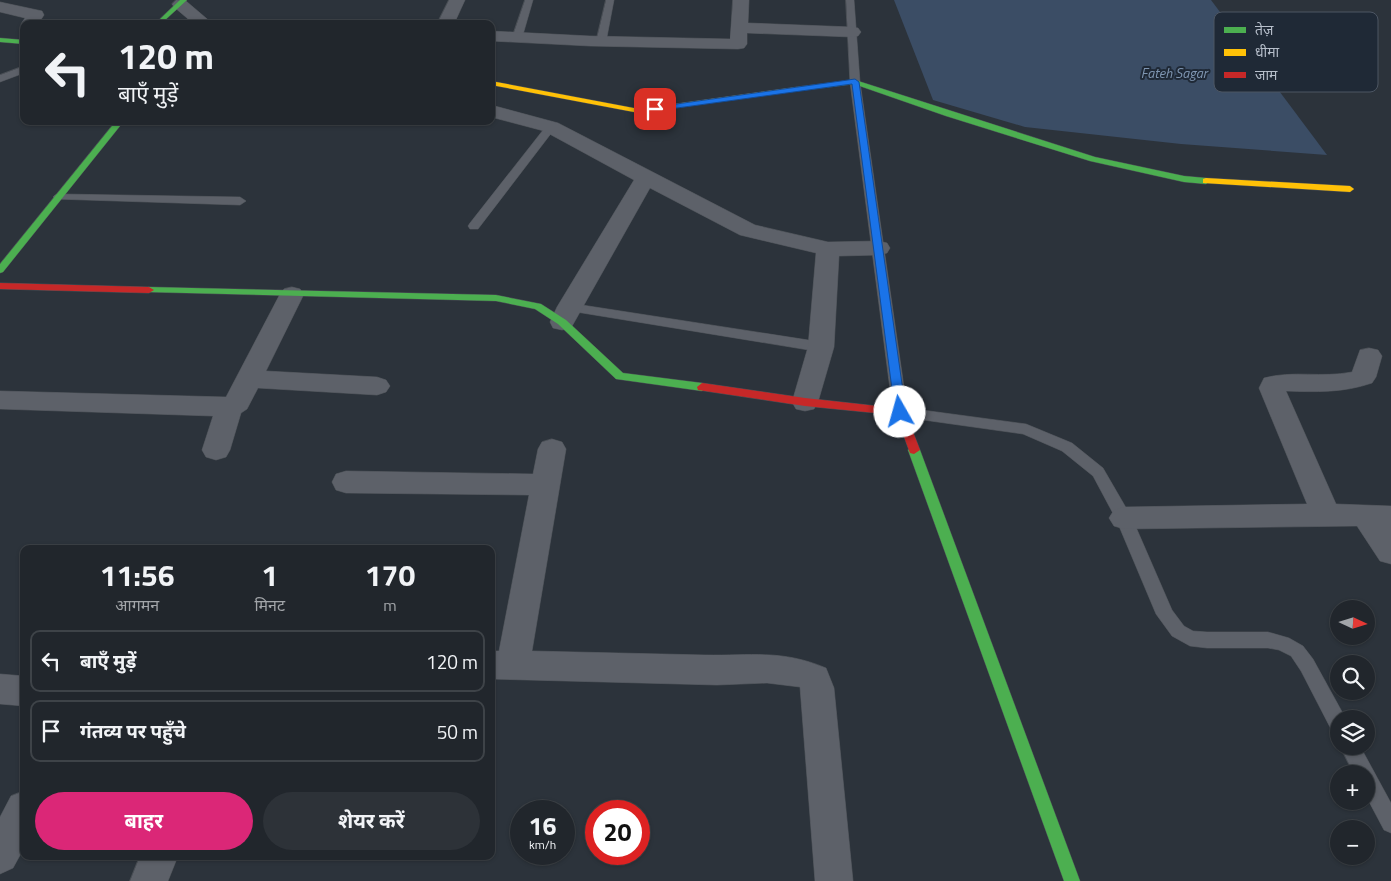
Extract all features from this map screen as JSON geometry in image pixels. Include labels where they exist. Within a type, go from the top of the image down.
[{"type":"street","points":[[447,20],[457,0]]},
{"type":"street","points":[[495,36],[602,42],[738,44],[741,0]]},
{"type":"street","points":[[162,20],[182,2],[201,20]]},
{"type":"street","points":[[0,6],[36,15],[32,20]]},
{"type":"street","points":[[739,28],[852,32]]},
{"type":"street","points":[[495,84],[639,111],[702,101],[855,82],[1092,160],[1184,179],[1222,183],[1350,189]]},
{"type":"street","points":[[495,112],[552,126],[646,178],[748,230],[828,249],[879,248]]},
{"type":"street","points":[[0,270],[117,125]]},
{"type":"street","points":[[566,314],[646,178]]},
{"type":"street","points":[[805,402],[821,347],[828,249]]},
{"type":"street","points":[[0,286],[496,298],[538,306],[566,314],[620,376],[805,402],[900,412],[1072,881]]},
{"type":"street","points":[[0,400],[228,407],[238,402],[292,294]]},
{"type":"street","points":[[1327,516],[1272,388],[1273,384],[1283,382],[1345,382],[1356,380],[1363,376],[1369,356]]},
{"type":"street","points":[[250,379],[377,386]]},
{"type":"street","points":[[216,450],[228,407]]},
{"type":"street","points":[[552,450],[502,665],[745,671],[787,668],[814,678],[818,688],[834,881]]},
{"type":"street","points":[[346,482],[544,485]]},
{"type":"street","points":[[1124,518],[1378,516],[1391,552]]},
{"type":"street","points":[[0,689],[20,691]]},
{"type":"street","points":[[0,856],[20,817]]},
{"type":"street","points":[[149,881],[157,860]]},
{"type":"lane","points":[[517,38],[529,0]]},
{"type":"lane","points":[[602,42],[610,0]]},
{"type":"lane","points":[[850,0],[855,82],[900,412],[1026,429],[1067,447],[1098,472],[1124,518],[1165,614],[1178,631],[1190,638],[1207,640],[1268,640],[1283,643],[1297,651],[1307,665],[1331,710]]},
{"type":"lane","points":[[0,79],[20,71]]},
{"type":"lane","points":[[474,226],[552,126]]},
{"type":"lane","points":[[59,197],[240,201]]},
{"type":"lane","points":[[566,314],[821,347]]},
{"type":"lane","points":[[1375,792],[1391,823]]},
{"type":"water","name":"Fateh Sagar","points":[[894,0],[1211,0],[1220,12],[1214,12],[1214,92],[1280,92],[1327,155],[1181,144],[1025,127],[933,100]]},
{"type":"traffic: fast","points":[[162,20],[184,0]]},
{"type":"traffic: fast","points":[[0,40],[20,42]]},
{"type":"traffic: fast","points":[[797,89],[855,82],[949,114],[1093,159],[1184,179],[1206,181]]},
{"type":"traffic: fast","points":[[0,270],[117,125]]},
{"type":"traffic: fast","points":[[149,290],[496,298],[538,306],[562,322],[620,376],[702,387]]},
{"type":"traffic: fast","points":[[914,450],[1072,881]]},
{"type":"traffic: slow","points":[[495,84],[639,111],[797,89]]},
{"type":"traffic: slow","points":[[1206,181],[1350,189]]},
{"type":"traffic: jam","points":[[0,286],[149,290]]},
{"type":"traffic: jam","points":[[702,387],[805,402],[900,412],[914,450]]},
{"type":"route","points":[[655,109],[702,101],[855,82],[870,178],[900,412]]}]
